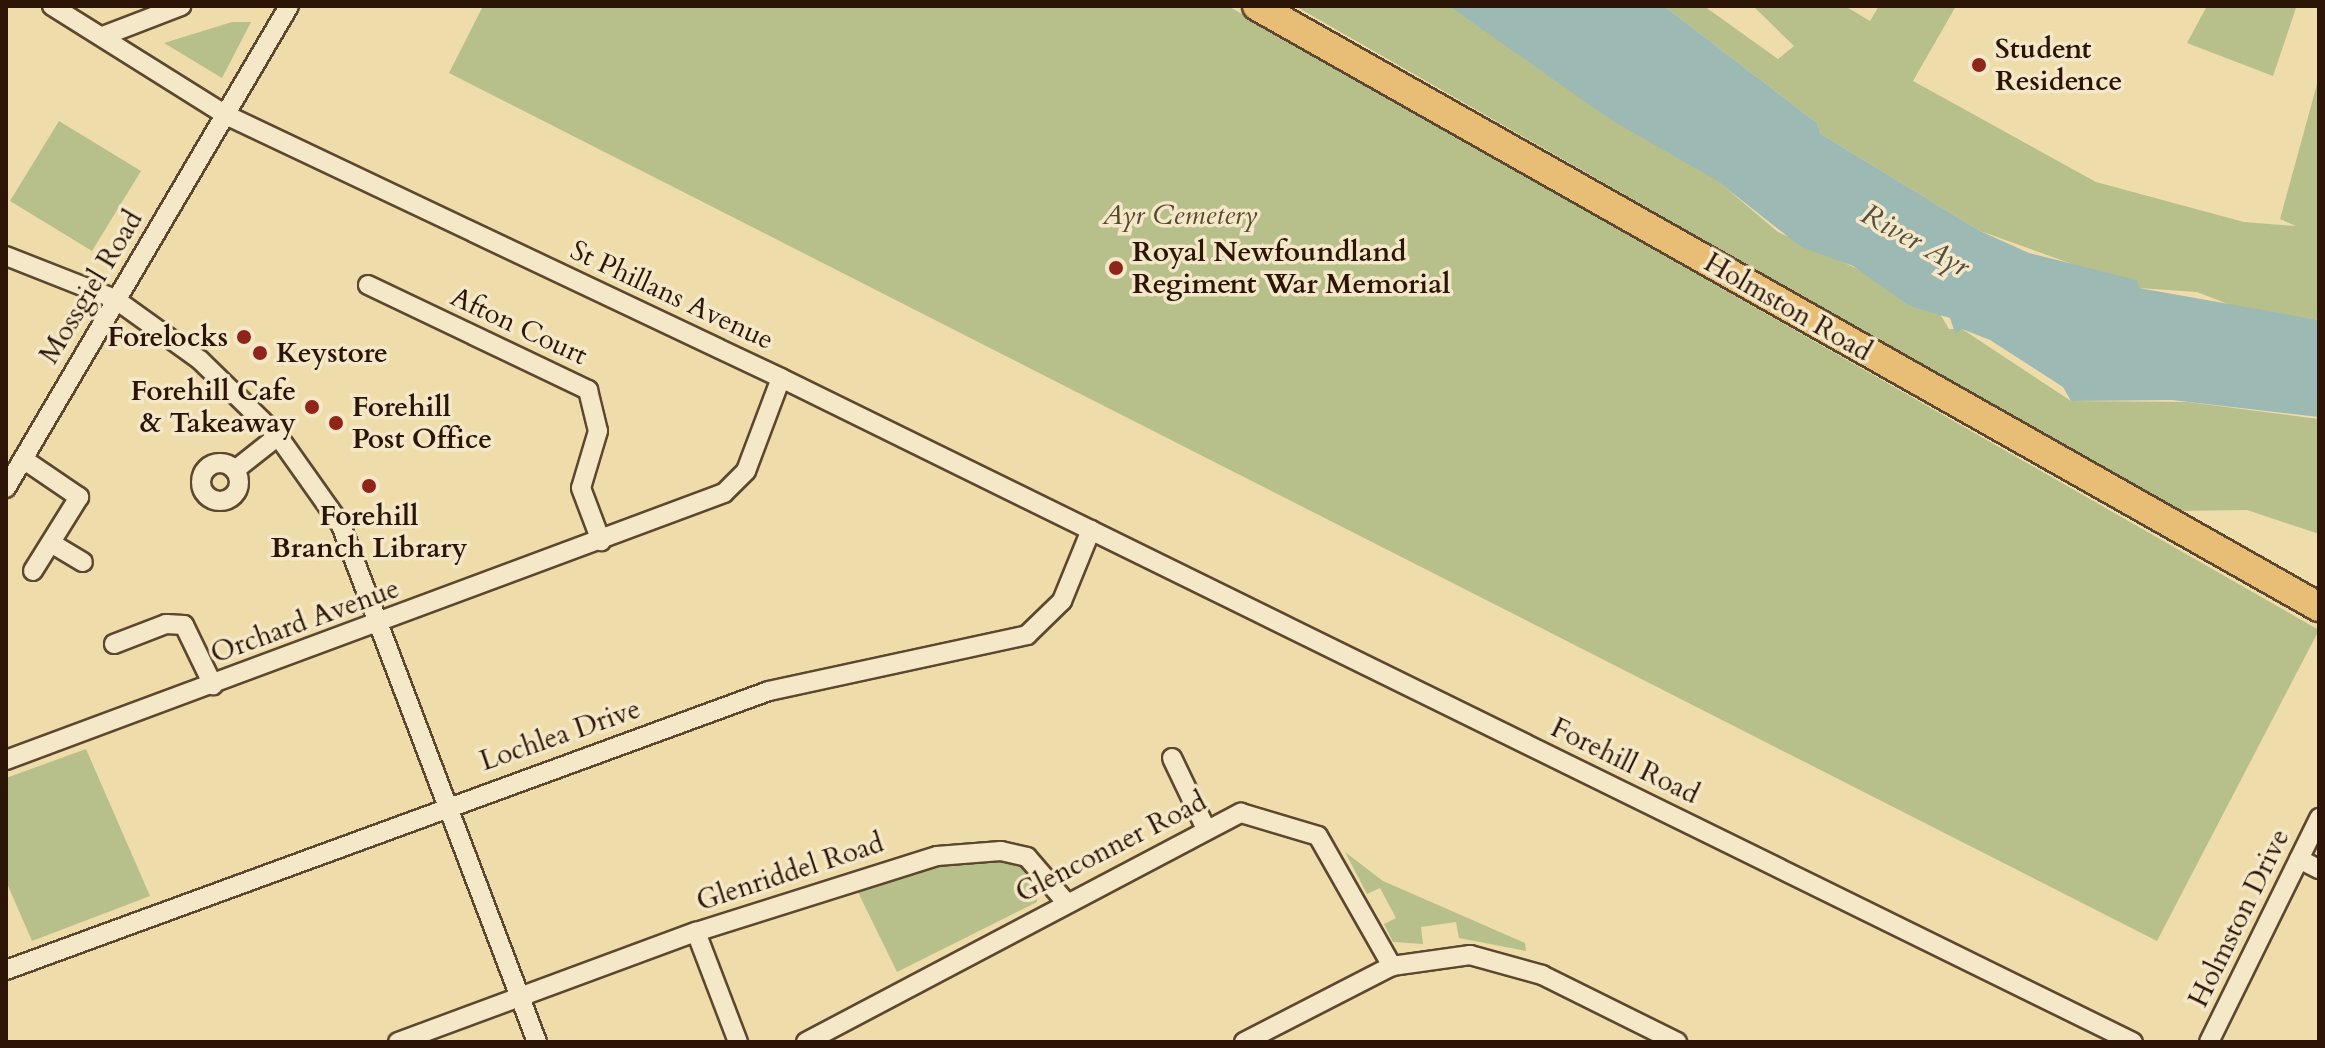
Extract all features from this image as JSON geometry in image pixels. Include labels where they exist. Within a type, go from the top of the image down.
[{"type":"main road","name":"Holmston Road","points":[[1257,6],[2319,607]]},
{"type":"street","name":"St Phillans Avenue","points":[[52,6],[226,115],[781,378],[1091,530]]},
{"type":"street","points":[[103,36],[181,6]]},
{"type":"street","name":"Mossgiel Road","points":[[6,488],[289,6]]},
{"type":"street","points":[[6,256],[115,299],[200,360],[278,436],[341,525],[382,623],[537,1042]]},
{"type":"street","name":"Afton Court","points":[[368,285],[588,390],[598,431],[581,488],[601,541]]},
{"type":"street","name":"Orchard Avenue","points":[[6,760],[601,541],[738,483],[781,378]]},
{"type":"street","points":[[235,470],[278,436]]},
{"type":"street","points":[[23,459],[79,497],[33,571]]},
{"type":"street","name":"Lochlea Drive","points":[[6,970],[448,804],[769,691],[1027,635],[1062,601],[1091,530]]},
{"type":"street","name":"Forehill Road","points":[[1091,530],[2133,1042]]},
{"type":"street","points":[[51,543],[83,562]]},
{"type":"street","points":[[114,644],[166,624],[184,625],[213,685]]},
{"type":"street","points":[[1172,758],[1206,829]]},
{"type":"street","name":"Glenconner Road","points":[[806,1042],[840,1035],[1065,901],[1241,813],[1318,836],[1392,966]]},
{"type":"street","name":"Holmston Drive","points":[[2209,1042],[2319,818]]},
{"type":"street","name":"Glenriddel Road","points":[[398,1042],[696,932],[859,877],[978,851],[1027,857],[1065,901]]},
{"type":"street","points":[[2299,859],[2319,869]]},
{"type":"street","points":[[696,932],[738,1042]]},
{"type":"street","points":[[1244,1042],[1392,966],[1470,955],[1508,963],[1677,1042]]},
{"type":"green space","name":"Ayr Cemetery","points":[[483,6],[1228,6],[2319,630],[2157,941],[449,73]]},
{"type":"green space","points":[[1295,6],[1449,6],[1713,177],[1778,232],[1864,272],[1909,306],[1940,314],[1949,329],[1962,329],[2071,401],[2188,402],[2319,419],[2319,534],[2247,510],[2177,511]]},
{"type":"green space","points":[[1664,6],[1704,6],[1778,59],[1794,46],[1753,6],[1845,6],[1870,21],[1879,6],[1956,6],[1913,81],[2096,182],[2244,222],[2296,226],[2280,219],[2319,77],[2319,320],[2238,308],[2197,292],[2139,288],[1980,231],[1821,134],[1817,123]]},
{"type":"green space","points":[[2207,6],[2296,8],[2273,76],[2187,43]]},
{"type":"green space","points":[[232,22],[251,22],[222,78],[164,43]]},
{"type":"green space","points":[[59,121],[141,171],[92,251],[10,201]]},
{"type":"green space","points":[[86,749],[150,896],[32,941],[6,881],[6,778]]},
{"type":"green space","points":[[1345,852],[1383,881],[1525,943],[1526,951],[1459,938],[1456,922],[1421,927],[1423,944],[1393,942],[1384,924],[1396,918],[1380,888],[1367,894]]},
{"type":"green space","points":[[995,856],[1022,864],[1037,878],[1037,902],[897,972],[853,882]]},
{"type":"water","name":"River Ayr","points":[[1449,6],[1664,6],[1817,123],[1821,134],[1980,231],[2029,253],[2137,280],[2139,288],[2319,320],[2319,417],[2172,400],[2071,401],[2063,387],[1990,340],[1962,329],[1955,333],[1950,318],[1909,306],[1853,266],[1801,247],[1716,180],[1611,120]]},
{"type":"place","name":"Student Residence","points":[[1979,65]]},
{"type":"place","name":"Royal Newfoundland Regiment War Memorial","points":[[1116,268]]},
{"type":"place","name":"Forelocks","points":[[244,337]]},
{"type":"place","name":"Keystore","points":[[260,353]]},
{"type":"place","name":"Forehill Cafe & Takeaway","points":[[312,407]]},
{"type":"place","name":"Forehill Post Office","points":[[336,423]]},
{"type":"place","name":"Forehill Branch Library","points":[[369,486]]}]
